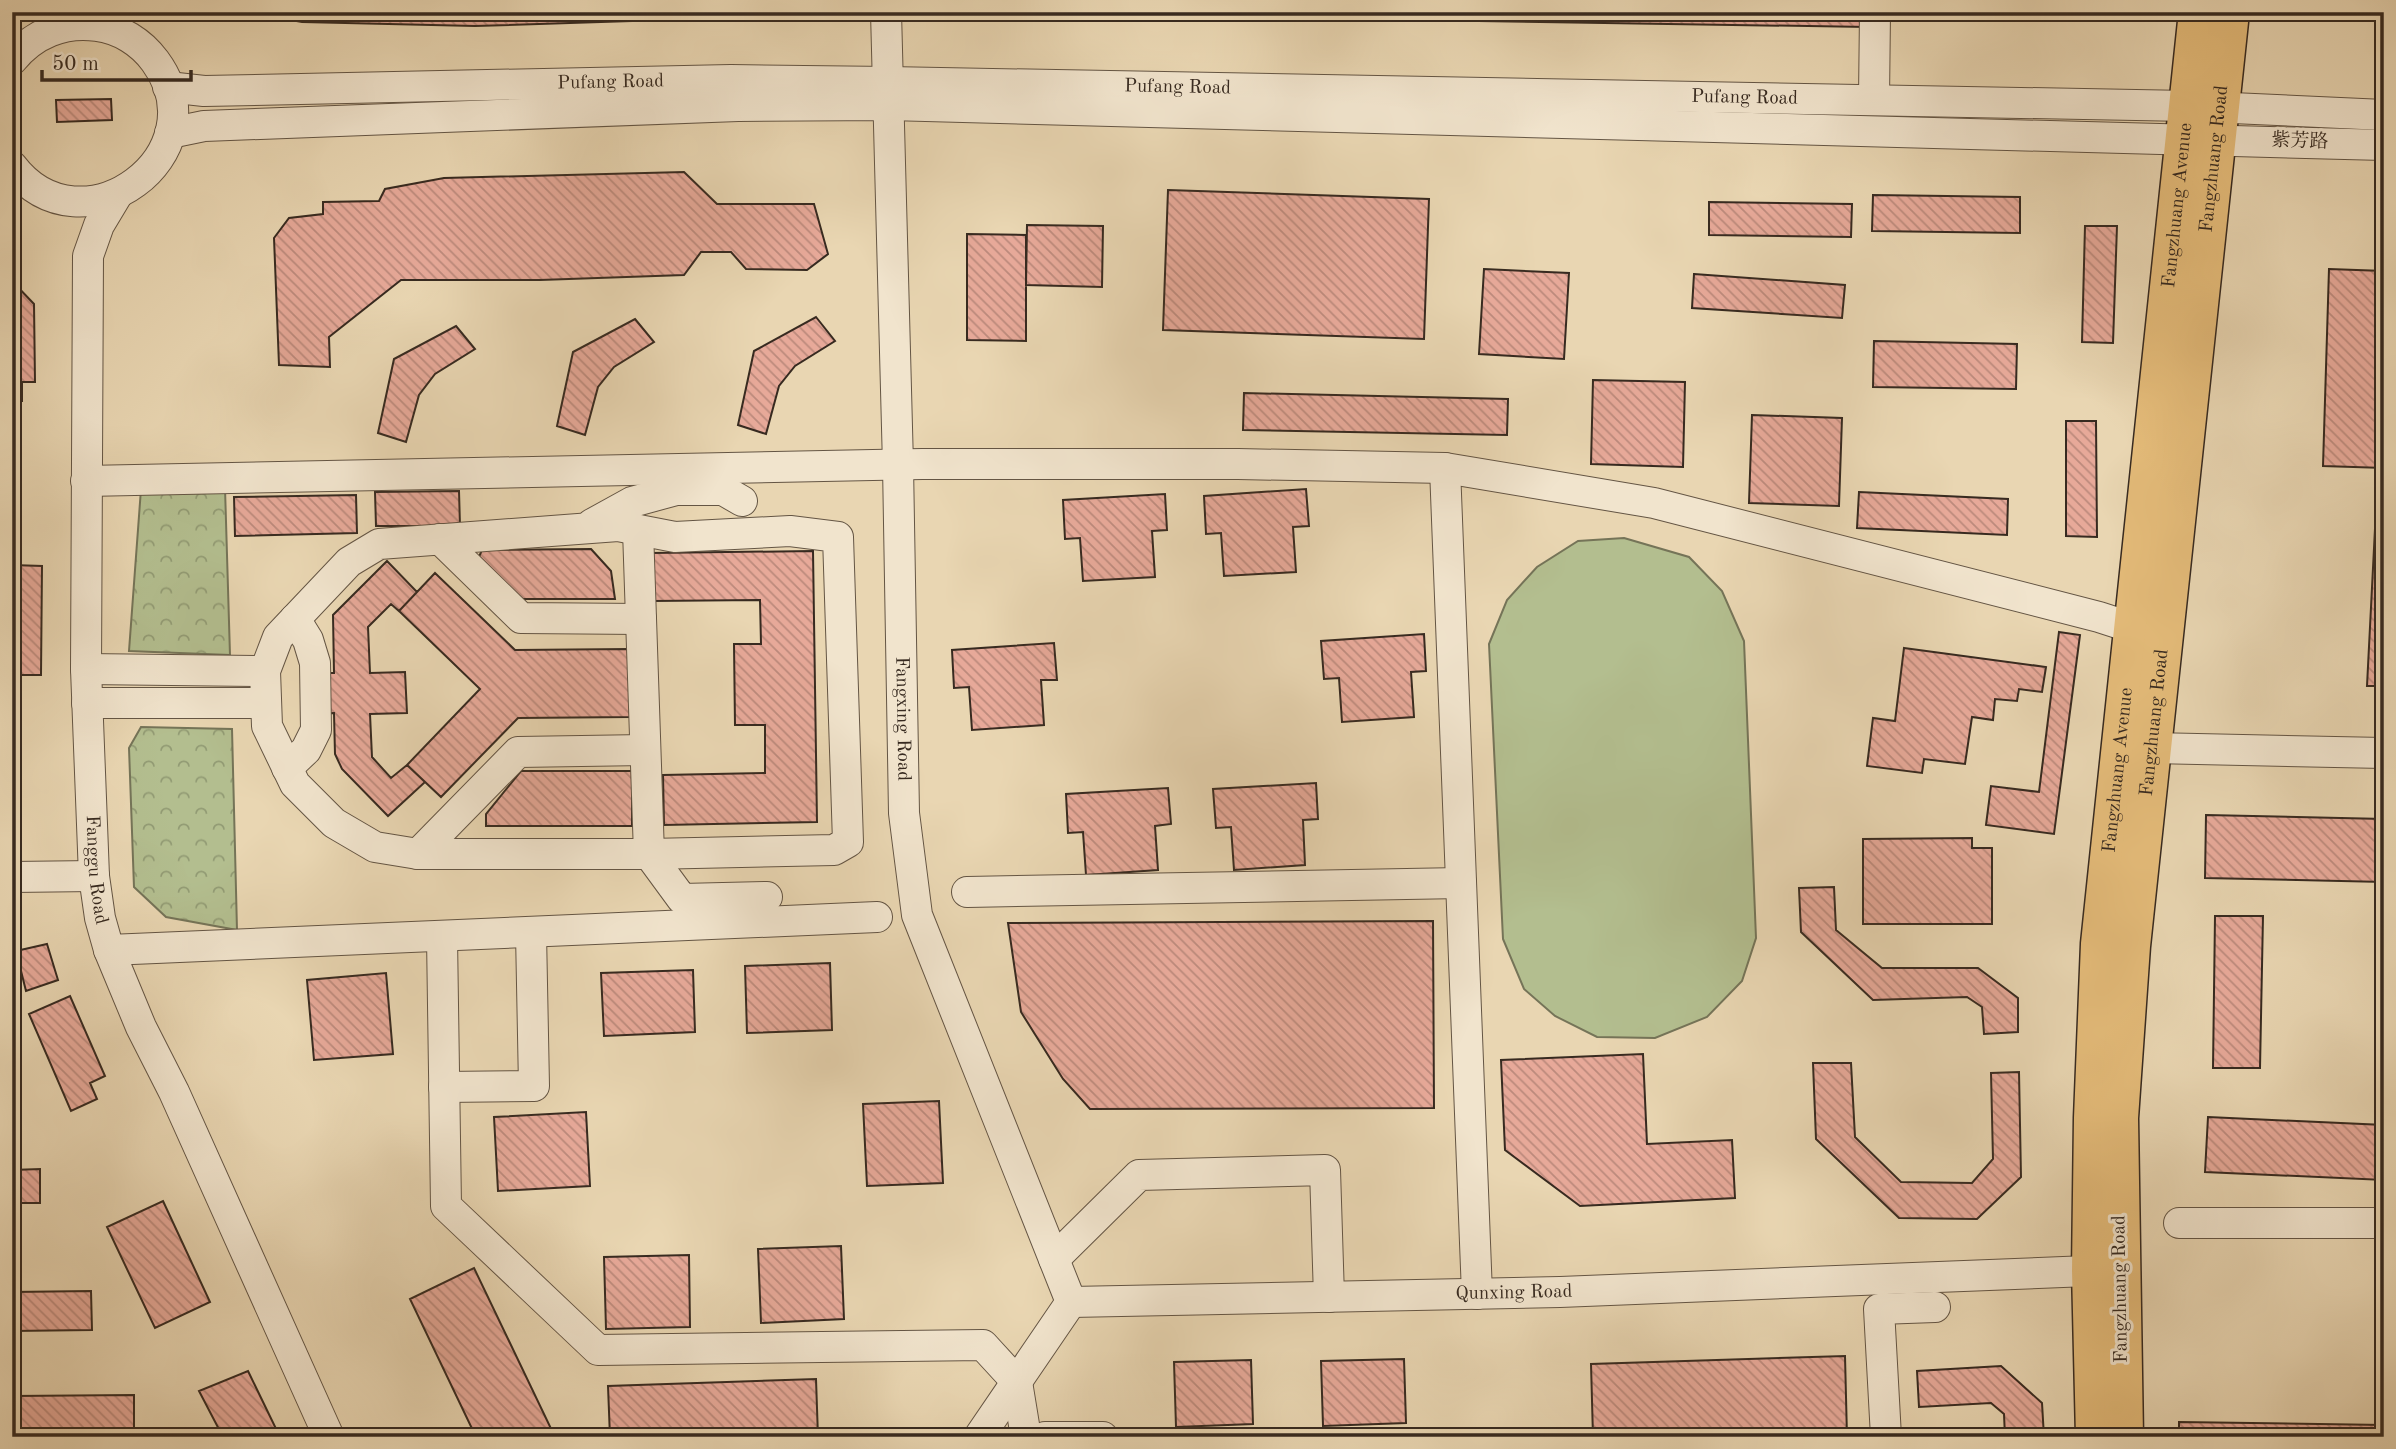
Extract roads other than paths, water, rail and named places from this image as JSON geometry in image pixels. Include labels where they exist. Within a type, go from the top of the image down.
[{"type":"main road","points":[[2198,12],[2203,123]]},
{"type":"main road","name":"Fangzhuang Road","points":[[2124,1437],[2105,1270],[2131,946],[2152,748],[2203,123],[2230,12]]},
{"type":"main road","name":"Fangzhuang Avenue","points":[[2095,1437],[2105,1270],[2092,1118],[2100,944],[2133,628],[2203,123]]},
{"type":"street","name":"Fangxing Road","points":[[886,12],[904,813],[917,915],[1071,1302]]},
{"type":"street","points":[[1874,99],[1875,12]]},
{"type":"street","points":[[12,60],[51,22],[65,26],[122,24],[156,62],[168,87],[172,110],[170,133],[162,153],[151,170],[117,195],[88,202],[58,198],[30,184],[12,166]]},
{"type":"street","name":"Pufang Road","points":[[168,87],[204,91],[731,80],[889,94],[2203,123]]},
{"type":"street","name":"Pufang Road","points":[[170,133],[204,126],[724,107],[889,94],[1874,99],[2203,123]]},
{"type":"street","name":"紫芳路","points":[[2203,123],[2384,116]]},
{"type":"street","name":"紫芳路","points":[[2203,123],[2384,145]]},
{"type":"street","points":[[88,256],[99,225],[117,195]]},
{"type":"street","points":[[58,198],[76,226],[88,256]]},
{"type":"street","name":"Fanggu Road","points":[[88,256],[86,669],[94,876],[100,918],[109,950],[141,1027],[174,1092],[329,1437]]},
{"type":"street","points":[[86,481],[898,465],[1238,464],[1445,468],[1654,503],[2133,628]]},
{"type":"street","points":[[1445,468],[1477,1294]]},
{"type":"street","points":[[587,527],[632,502],[676,490],[723,490],[742,501]]},
{"type":"street","points":[[618,526],[638,530],[674,537],[790,531],[838,537],[848,842],[834,850],[649,854],[418,854],[375,847],[334,823],[295,784],[267,726],[265,671],[278,638],[349,562],[379,544],[587,527],[618,526]]},
{"type":"street","points":[[638,530],[649,854],[682,900],[767,897]]},
{"type":"street","points":[[440,539],[521,618],[641,619]]},
{"type":"street","points":[[287,768],[306,750],[316,730],[315,663],[308,640],[295,619]]},
{"type":"street","points":[[86,669],[265,671]]},
{"type":"street","points":[[87,704],[265,703]]},
{"type":"street","points":[[2152,748],[2384,753]]},
{"type":"street","points":[[418,854],[518,752],[645,750]]},
{"type":"street","points":[[12,877],[94,876]]},
{"type":"street","points":[[967,892],[1461,883]]},
{"type":"street","points":[[109,950],[877,917]]},
{"type":"street","points":[[444,1087],[534,1086],[531,933]]},
{"type":"street","points":[[442,937],[446,1206],[598,1350],[983,1345],[1017,1382],[1026,1437]]},
{"type":"street","points":[[1054,1259],[1139,1175],[1325,1170],[1329,1297]]},
{"type":"street","points":[[2179,1223],[2384,1223]]},
{"type":"street","name":"Qunxing Road","points":[[1071,1302],[1477,1294],[2105,1270]]},
{"type":"street","points":[[979,1437],[1071,1302]]},
{"type":"street","points":[[1886,1437],[1880,1309],[1935,1307]]},
{"type":"street","points":[[1045,1437],[1103,1437]]}]
